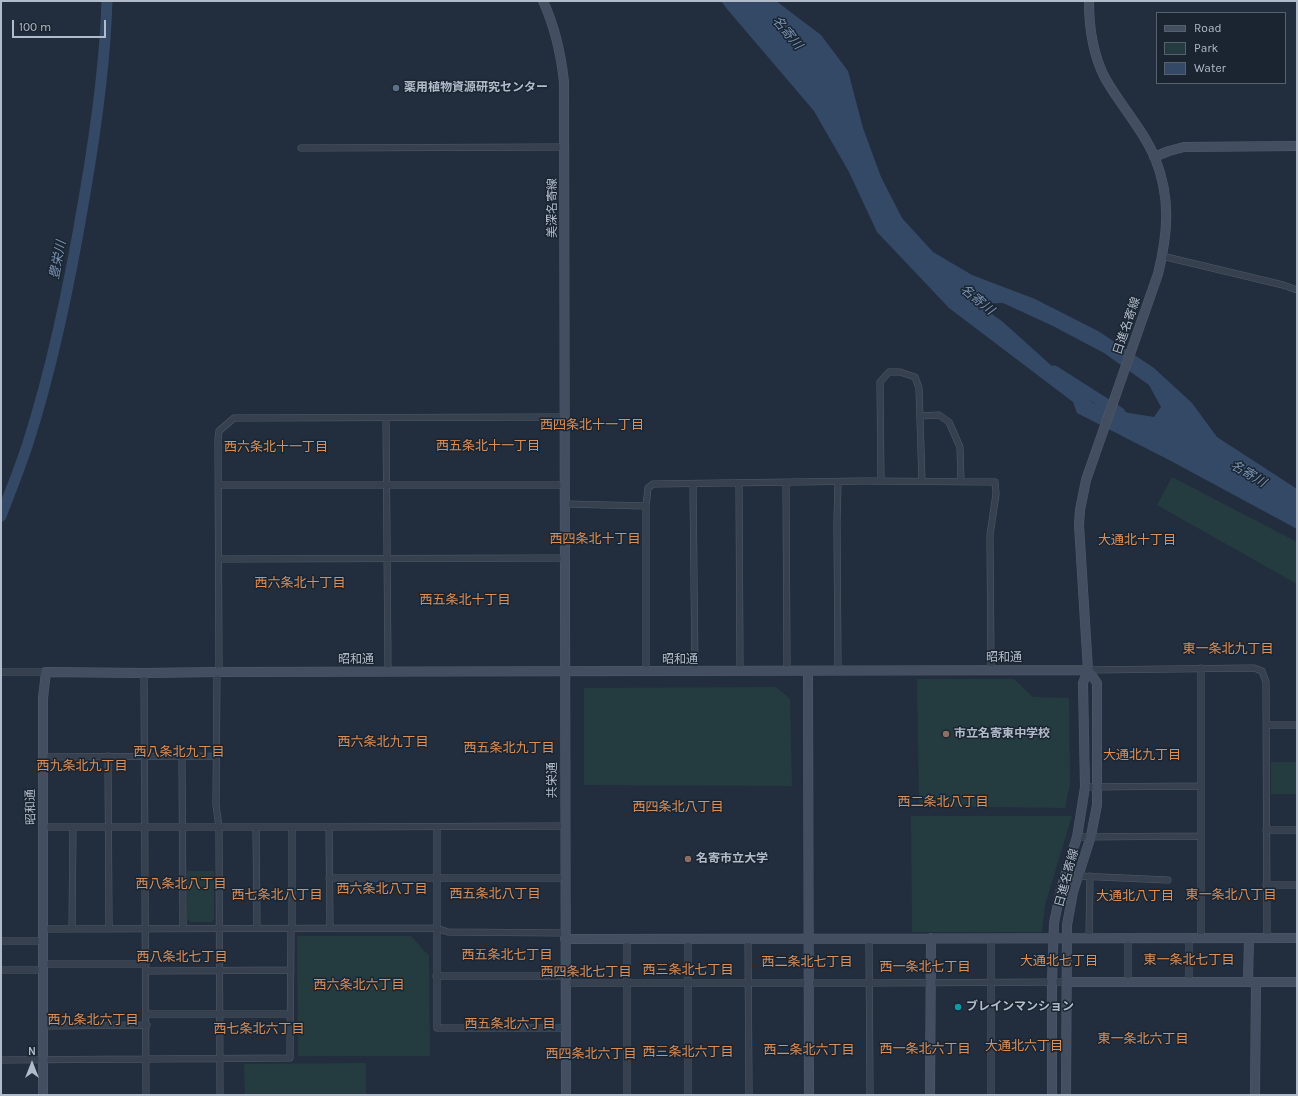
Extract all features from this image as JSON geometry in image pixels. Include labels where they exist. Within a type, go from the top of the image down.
[{"type":"street","name":"美深名寄線","points":[[544,1],[554,26],[564,82],[565,417]]},
{"type":"street","name":"日進名寄線","points":[[1052,1095],[1052,982],[1055,918],[1061,889],[1077,837],[1084,787],[1084,683],[1088,670],[1079,530],[1080,510],[1086,480],[1158,274],[1166,231],[1166,209],[1162,178],[1154,157],[1141,133],[1104,77],[1097,57],[1092,35],[1089,1]]},
{"type":"street","points":[[1154,157],[1184,147],[1297,146]]},
{"type":"street","points":[[301,148],[564,147]]},
{"type":"street","points":[[1162,256],[1283,285],[1297,290]]},
{"type":"street","points":[[881,482],[880,382],[889,372],[900,372],[915,377],[919,388],[922,481]]},
{"type":"street","points":[[920,416],[939,415],[949,422],[960,447],[961,481]]},
{"type":"street","points":[[213,1095],[220,1095],[219,827],[216,805],[219,431],[234,418],[565,417]]},
{"type":"street","name":"共栄通","points":[[565,417],[566,1095]]},
{"type":"street","points":[[386,418],[388,672]]},
{"type":"street","points":[[646,672],[646,506],[648,488],[653,484],[922,481],[995,482],[996,494],[990,535],[991,670]]},
{"type":"street","points":[[838,482],[838,671]]},
{"type":"street","points":[[739,483],[740,671]]},
{"type":"street","points":[[786,483],[787,671]]},
{"type":"street","points":[[693,484],[695,671]]},
{"type":"street","points":[[219,485],[565,485]]},
{"type":"street","points":[[565,504],[646,506]]},
{"type":"street","points":[[219,559],[565,558]]},
{"type":"street","points":[[1201,668],[1201,938]]},
{"type":"street","points":[[1088,670],[1254,668],[1262,671],[1266,682],[1267,725],[1267,938]]},
{"type":"street","name":"日進名寄線","points":[[1066,1095],[1067,924],[1073,892],[1091,836],[1097,805],[1097,683],[1088,670]]},
{"type":"street","name":"昭和通","points":[[43,1095],[42,757],[43,698],[46,672],[1088,670]]},
{"type":"street","points":[[808,671],[809,1095]]},
{"type":"street","points":[[1,672],[46,672]]},
{"type":"street","points":[[144,673],[146,827],[146,1095]]},
{"type":"street","points":[[1267,725],[1297,725]]},
{"type":"street","points":[[108,756],[109,928]]},
{"type":"street","points":[[182,756],[183,928]]},
{"type":"street","points":[[42,757],[217,756]]},
{"type":"street","points":[[1084,787],[1201,786]]},
{"type":"street","points":[[43,827],[565,826]]},
{"type":"street","points":[[72,929],[73,827]]},
{"type":"street","points":[[256,827],[257,928]]},
{"type":"street","points":[[1,1060],[290,1058],[292,827]]},
{"type":"street","points":[[329,827],[330,928]]},
{"type":"street","points":[[437,827],[437,1028],[566,1028]]},
{"type":"street","points":[[1266,830],[1297,830]]},
{"type":"street","points":[[1077,837],[1201,836]]},
{"type":"street","points":[[1078,876],[1168,880]]},
{"type":"street","points":[[1089,938],[1090,876]]},
{"type":"street","points":[[329,878],[565,878]]},
{"type":"street","points":[[1266,886],[1297,885]]},
{"type":"street","points":[[43,929],[436,928],[448,932],[688,939],[1297,938]]},
{"type":"street","points":[[627,938],[627,1095]]},
{"type":"street","points":[[748,938],[749,1095]]},
{"type":"street","points":[[869,938],[870,1095]]},
{"type":"street","points":[[930,938],[930,1095]]},
{"type":"street","points":[[991,938],[991,1095]]},
{"type":"street","points":[[1128,938],[1128,982]]},
{"type":"street","points":[[1189,938],[1189,982]]},
{"type":"street","points":[[1249,938],[1252,982],[1255,1095]]},
{"type":"street","points":[[688,939],[688,1095]]},
{"type":"street","points":[[1,941],[43,941]]},
{"type":"street","points":[[1,970],[43,967],[291,970]]},
{"type":"street","points":[[436,976],[628,983],[870,984],[991,982],[1297,982]]},
{"type":"street","points":[[146,1014],[290,1014]]},
{"type":"street","points":[[43,1026],[146,1026]]},
{"type":"street","points":[[140,1095],[150,1095]]},
{"type":"green space","points":[[1172,477],[1297,542],[1297,584],[1157,505]]},
{"type":"green space","points":[[917,679],[1014,679],[1033,697],[1069,698],[1070,784],[1065,808],[919,806]]},
{"type":"green space","points":[[776,687],[790,699],[792,786],[584,785],[584,688]]},
{"type":"green space","points":[[1271,762],[1297,762],[1297,794],[1271,794]]},
{"type":"green space","points":[[911,816],[1072,816],[1045,905],[1042,932],[912,932]]},
{"type":"green space","points":[[187,871],[214,871],[214,919],[212,922],[191,922],[187,919]]},
{"type":"green space","points":[[297,936],[411,936],[429,956],[430,1056],[298,1056]]},
{"type":"green space","points":[[366,1063],[366,1095],[245,1095],[244,1064]]},
{"type":"water","points":[[721,1],[776,1],[821,35],[848,71],[863,128],[881,177],[902,218],[933,252],[972,275],[1035,299],[1098,331],[1154,368],[1192,403],[1217,437],[1297,489],[1297,529],[1171,461],[1077,413],[1073,402],[949,308],[877,232],[849,172],[814,111]],"holes":[[[1003,303],[1053,326],[1104,353],[1149,385],[1161,407],[1154,417],[1129,413],[1093,403],[1003,322],[978,304]]]},
{"type":"waterway","name":"豊栄川","points":[[1,516],[22,462],[46,382],[68,288],[80,225],[96,121],[102,73],[107,1]]},
{"type":"waterway","name":"名寄川","points":[[1054,371],[1120,413]]},
{"type":"place","name":"薬用植物資源研究センター","points":[[396,88]]},
{"type":"place","name":"市立名寄東中学校","points":[[946,734]]},
{"type":"place","name":"名寄市立大学","points":[[688,859]]},
{"type":"place","name":"ブレインマンション","points":[[958,1007]]},
{"type":"district","name":"西四条北十一丁目","points":[[592,425]]},
{"type":"district","name":"西五条北十一丁目","points":[[488,446]]},
{"type":"district","name":"西六条北十一丁目","points":[[276,447]]},
{"type":"district","name":"西四条北十丁目","points":[[595,539]]},
{"type":"district","name":"大通北十丁目","points":[[1137,540]]},
{"type":"district","name":"西六条北十丁目","points":[[300,583]]},
{"type":"district","name":"西五条北十丁目","points":[[465,600]]},
{"type":"district","name":"東一条北九丁目","points":[[1228,649]]},
{"type":"district","name":"西六条北九丁目","points":[[383,742]]},
{"type":"district","name":"西五条北九丁目","points":[[509,748]]},
{"type":"district","name":"西八条北九丁目","points":[[179,752]]},
{"type":"district","name":"大通北九丁目","points":[[1142,755]]},
{"type":"district","name":"西九条北九丁目","points":[[82,766]]},
{"type":"district","name":"西二条北八丁目","points":[[943,802]]},
{"type":"district","name":"西四条北八丁目","points":[[678,807]]},
{"type":"district","name":"西八条北八丁目","points":[[181,884]]},
{"type":"district","name":"西六条北八丁目","points":[[382,889]]},
{"type":"district","name":"西五条北八丁目","points":[[495,894]]},
{"type":"district","name":"西七条北八丁目","points":[[277,895]]},
{"type":"district","name":"東一条北八丁目","points":[[1231,895]]},
{"type":"district","name":"大通北八丁目","points":[[1135,896]]},
{"type":"district","name":"西五条北七丁目","points":[[507,955]]},
{"type":"district","name":"西八条北七丁目","points":[[182,957]]},
{"type":"district","name":"東一条北七丁目","points":[[1189,960]]},
{"type":"district","name":"大通北七丁目","points":[[1059,961]]},
{"type":"district","name":"西二条北七丁目","points":[[807,962]]},
{"type":"district","name":"西一条北七丁目","points":[[925,967]]},
{"type":"district","name":"西三条北七丁目","points":[[688,970]]},
{"type":"district","name":"西四条北七丁目","points":[[586,972]]},
{"type":"district","name":"西六条北六丁目","points":[[359,985]]},
{"type":"district","name":"西九条北六丁目","points":[[93,1020]]},
{"type":"district","name":"西五条北六丁目","points":[[510,1024]]},
{"type":"district","name":"西七条北六丁目","points":[[259,1029]]},
{"type":"district","name":"東一条北六丁目","points":[[1143,1039]]},
{"type":"district","name":"大通北六丁目","points":[[1024,1046]]},
{"type":"district","name":"西一条北六丁目","points":[[925,1049]]},
{"type":"district","name":"西二条北六丁目","points":[[809,1050]]},
{"type":"district","name":"西三条北六丁目","points":[[688,1052]]},
{"type":"district","name":"西四条北六丁目","points":[[591,1054]]}]
